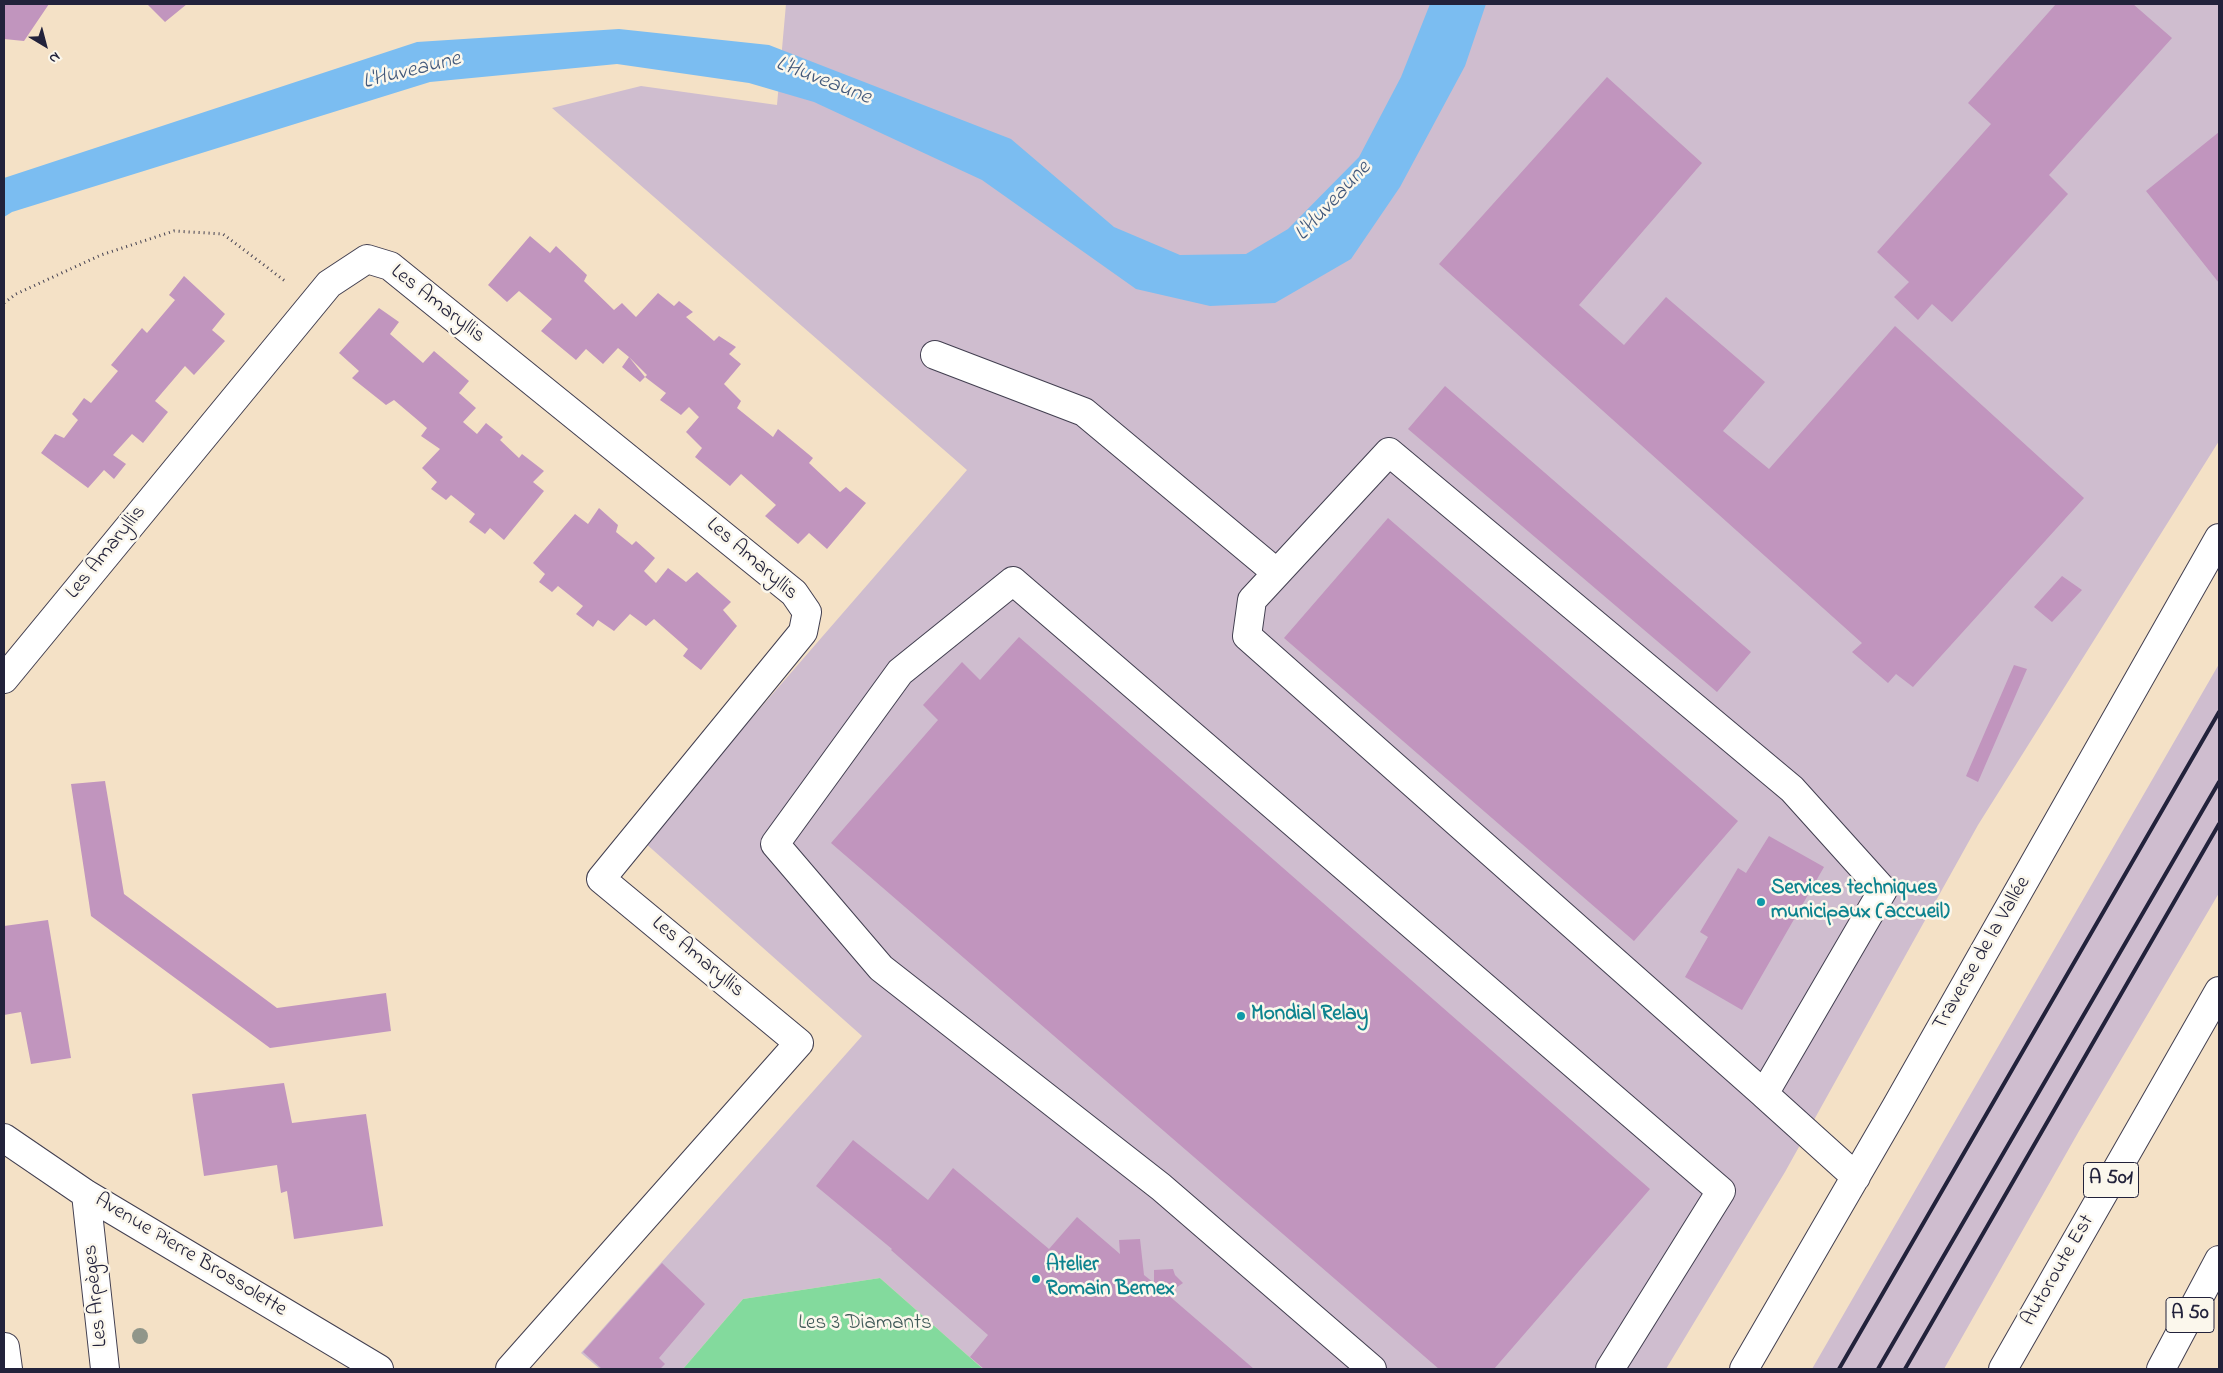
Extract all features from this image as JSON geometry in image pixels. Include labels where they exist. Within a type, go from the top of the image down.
[{"type":"main road","name":"Les Amaryllis","points":[[4,679],[329,284],[367,258],[390,266],[794,593],[807,612],[803,632],[601,879],[799,1044],[510,1369]]},
{"type":"main road","points":[[934,355],[1084,412],[1277,573]]},
{"type":"main road","points":[[1764,1094],[1883,890],[1792,788],[1389,452],[1252,600],[1247,636],[1856,1177]]},
{"type":"main road","name":"Traverse de la Vallée","points":[[1744,1369],[1856,1177],[2219,538]]},
{"type":"main road","points":[[1372,1369],[1161,1187],[880,968],[775,844],[900,672],[1012,580],[1720,1191],[1610,1369]]},
{"type":"main road","name":"Autoroute Est","points":[[2003,1369],[2219,991]]},
{"type":"main road","name":"Avenue Pierre Brossolette","points":[[4,1138],[86,1194],[379,1369]]},
{"type":"main road","name":"Les Arpèges","points":[[86,1194],[106,1369]]},
{"type":"main road","name":"A 50","points":[[2161,1369],[2219,1260]]},
{"type":"path","points":[[4,303],[16,294],[101,255],[174,231],[223,234],[313,303]]},
{"type":"shaded area","points":[[786,4],[2219,4],[2219,441],[1978,825],[1785,1172],[1666,1369],[983,1369],[880,1278],[743,1299],[683,1369],[600,1369],[581,1353],[862,1036],[644,842],[967,470],[552,108],[641,86],[777,105]]},
{"type":"shaded area","points":[[2219,664],[2219,893],[2079,1131],[1944,1369],[1812,1369]]},
{"type":"green space","name":"Les 3 Diamants","points":[[880,1278],[983,1369],[683,1369],[743,1299]]},
{"type":"water","name":"L'Huveaune","points":[[1430,4],[1486,4],[1465,66],[1400,187],[1351,259],[1275,303],[1210,306],[1136,289],[982,180],[814,102],[749,83],[617,64],[430,82],[12,212],[4,217],[4,178],[417,42],[619,29],[769,45],[1011,139],[1114,227],[1180,255],[1246,254],[1288,229],[1359,157],[1401,77]]},
{"type":"building","points":[[4,4],[49,4],[24,41],[4,39]]},
{"type":"building","points":[[147,4],[187,4],[165,22]]},
{"type":"building","points":[[2056,4],[2133,4],[2172,38],[2049,175],[2068,194],[1952,322],[1932,304],[1918,320],[1894,297],[1909,282],[1877,252],[1991,124],[1968,103]]},
{"type":"building","points":[[1607,77],[1702,163],[1579,305],[1624,345],[1666,297],[1765,382],[1723,431],[1769,469],[1895,326],[2084,498],[1913,687],[1896,674],[1888,683],[1852,652],[1862,643],[1439,264]]},
{"type":"building","points":[[2219,132],[2219,283],[2146,191]]},
{"type":"building","points":[[530,236],[550,253],[556,246],[587,275],[584,281],[614,310],[622,303],[636,317],[658,293],[674,306],[679,301],[693,312],[686,317],[714,341],[719,336],[736,347],[729,354],[741,364],[724,384],[741,401],[737,408],[773,437],[778,429],[813,458],[809,463],[840,492],[846,487],[866,503],[827,549],[809,533],[798,544],[765,516],[776,505],[741,474],[730,486],[695,457],[702,448],[686,432],[699,417],[689,407],[681,415],[660,400],[666,393],[645,377],[647,375],[618,348],[603,364],[586,349],[576,360],[541,331],[552,319],[519,291],[507,302],[488,285]]},
{"type":"building","points":[[184,276],[225,314],[212,330],[225,341],[194,375],[185,366],[155,401],[168,412],[143,443],[132,434],[113,455],[126,464],[114,479],[104,470],[88,488],[41,453],[55,434],[64,438],[78,420],[72,414],[84,398],[91,403],[118,371],[111,365],[142,328],[147,333],[175,300],[169,295]]},
{"type":"building","points":[[379,308],[399,322],[390,334],[423,363],[434,351],[469,381],[459,393],[476,408],[463,422],[477,434],[486,423],[503,437],[500,440],[519,458],[522,454],[544,471],[533,482],[544,491],[504,540],[490,528],[485,534],[469,522],[475,514],[451,495],[446,500],[431,489],[437,482],[422,468],[440,449],[421,436],[427,428],[394,400],[386,405],[352,378],[359,371],[339,353]]},
{"type":"building","points":[[629,357],[645,377],[640,382],[622,367]]},
{"type":"building","points":[[1445,386],[1751,652],[1717,692],[1408,429]]},
{"type":"building","points":[[599,508],[618,525],[616,532],[632,545],[636,541],[655,558],[644,571],[656,583],[668,568],[686,582],[697,572],[731,602],[723,610],[737,626],[701,670],[683,656],[688,649],[654,619],[646,626],[630,614],[614,631],[598,620],[593,627],[576,614],[583,606],[558,586],[552,592],[539,582],[545,574],[533,563],[575,514],[588,524]]},
{"type":"building","points":[[1388,518],[1738,821],[1634,941],[1284,638]]},
{"type":"building","points":[[2062,576],[2082,590],[2052,622],[2034,607]]},
{"type":"building","name":"Mondial Relay","points":[[1019,637],[1650,1189],[1494,1369],[1439,1369],[831,843],[938,720],[923,705],[962,662],[980,680]]},
{"type":"building","points":[[2014,665],[2027,669],[1978,782],[1966,776]]},
{"type":"building","points":[[105,781],[124,894],[277,1008],[386,993],[391,1031],[270,1048],[91,916],[71,784]]},
{"type":"building","name":"Services techniques municipaux (accueil)","points":[[1769,836],[1824,867],[1742,1010],[1685,977],[1708,937],[1700,932],[1738,868],[1746,873]]},
{"type":"building","points":[[48,920],[71,1058],[31,1064],[21,1012],[4,1015],[4,926]]},
{"type":"building","points":[[284,1083],[292,1123],[366,1114],[383,1226],[294,1239],[287,1191],[281,1193],[277,1165],[204,1176],[192,1094]]},
{"type":"building","name":"Atelier Romain Bernex","points":[[853,1140],[928,1200],[953,1168],[1049,1249],[1077,1217],[1120,1254],[1119,1240],[1140,1239],[1144,1275],[1154,1283],[1154,1270],[1173,1269],[1175,1275],[1183,1283],[1167,1294],[1254,1369],[984,1369],[970,1357],[988,1335],[892,1249],[816,1186]]},
{"type":"building","points":[[662,1263],[705,1304],[659,1358],[665,1364],[660,1369],[602,1369],[583,1352]]},
{"type":"railway","points":[[1839,1369],[2219,712]]},
{"type":"railway","points":[[1878,1369],[2219,782]]},
{"type":"railway","points":[[1905,1369],[2219,824]]},
{"type":"place","name":"Services techniques municipaux (accueil)","points":[[1761,902]]},
{"type":"place","name":"Mondial Relay","points":[[1241,1016]]},
{"type":"place","name":"Atelier Romain Bernex","points":[[1036,1279]]}]
